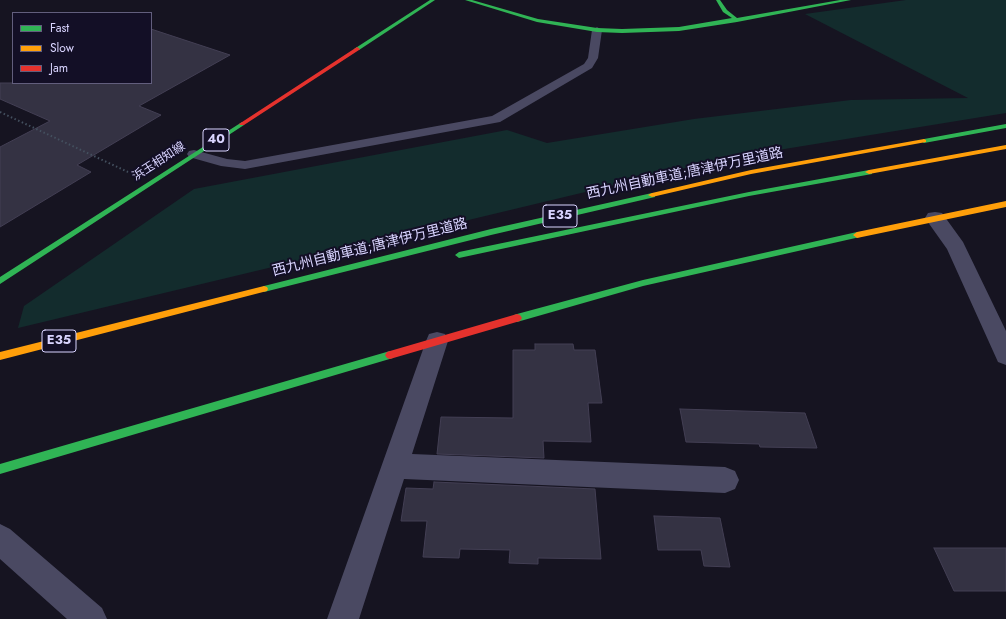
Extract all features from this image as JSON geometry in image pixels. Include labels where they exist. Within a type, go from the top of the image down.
[{"type":"main road","name":"浜玉相知線","points":[[0,280],[433,0]]},
{"type":"main road","points":[[467,0],[537,20],[648,31],[679,29],[849,0]]},
{"type":"main road","points":[[497,0],[597,25]]},
{"type":"main road","points":[[718,0],[721,12],[737,20]]},
{"type":"main road","points":[[721,12],[740,8]]},
{"type":"main road","name":"西九州自動車道;唐津伊万里道路","points":[[0,356],[491,232],[751,172],[1006,126]]},
{"type":"main road","name":"西九州自動車道;唐津伊万里道路","points":[[453,256],[749,194],[1006,147]]},
{"type":"main road","points":[[0,469],[437,341],[643,283],[935,218],[1006,204]]},
{"type":"main road","name":"西九州自動車道;唐津伊万里道路","points":[[117,326],[344,279]]},
{"type":"street","points":[[935,218],[956,248],[1006,355]]},
{"type":"street","points":[[343,619],[437,341]]},
{"type":"street","points":[[396,466],[725,480]]},
{"type":"street","points":[[0,539],[91,619]]},
{"type":"lane","points":[[194,154],[226,163],[245,165],[496,119],[588,66],[593,58],[597,25]]},
{"type":"path","points":[[0,112],[150,182]]},
{"type":"green space","points":[[906,0],[1006,0],[1006,113],[723,159],[18,328],[24,306],[194,189],[507,130],[547,143],[694,119],[851,100],[968,98],[805,14]]},
{"type":"building","points":[[152,29],[230,55],[139,106],[161,115],[77,165],[91,172],[0,227],[0,147],[50,121],[0,99],[0,83],[152,84]]},
{"type":"building","points":[[535,344],[573,344],[574,350],[595,350],[602,403],[588,403],[591,442],[543,441],[544,458],[437,454],[441,417],[513,418],[513,350],[535,350]]},
{"type":"building","points":[[680,409],[805,413],[817,448],[760,447],[759,444],[686,442]]},
{"type":"building","points":[[434,482],[595,489],[601,559],[538,558],[538,564],[509,563],[510,550],[460,549],[459,558],[423,557],[427,521],[401,521],[406,488],[433,489]]},
{"type":"building","points":[[654,516],[720,518],[730,567],[704,566],[701,550],[658,550]]},
{"type":"building","points":[[934,548],[1006,548],[1006,591],[954,591]]},
{"type":"traffic: fast","points":[[357,49],[433,0]]},
{"type":"traffic: fast","points":[[467,0],[537,20],[597,30],[622,31],[679,29],[849,0]]},
{"type":"traffic: fast","points":[[718,0],[725,11],[737,20]]},
{"type":"traffic: fast","points":[[0,281],[242,124]]},
{"type":"traffic: fast","points":[[924,141],[1006,126]]},
{"type":"traffic: fast","points":[[459,255],[749,194],[869,172]]},
{"type":"traffic: fast","points":[[264,289],[491,232],[652,195]]},
{"type":"traffic: fast","points":[[517,318],[643,283],[857,235]]},
{"type":"traffic: fast","points":[[0,469],[390,355]]},
{"type":"traffic: slow","points":[[652,195],[751,172],[924,141]]},
{"type":"traffic: slow","points":[[869,172],[1006,147]]},
{"type":"traffic: slow","points":[[857,235],[1006,204]]},
{"type":"traffic: slow","points":[[0,356],[264,289]]},
{"type":"traffic: jam","points":[[242,124],[357,49]]},
{"type":"traffic: jam","points":[[390,355],[517,318]]}]
